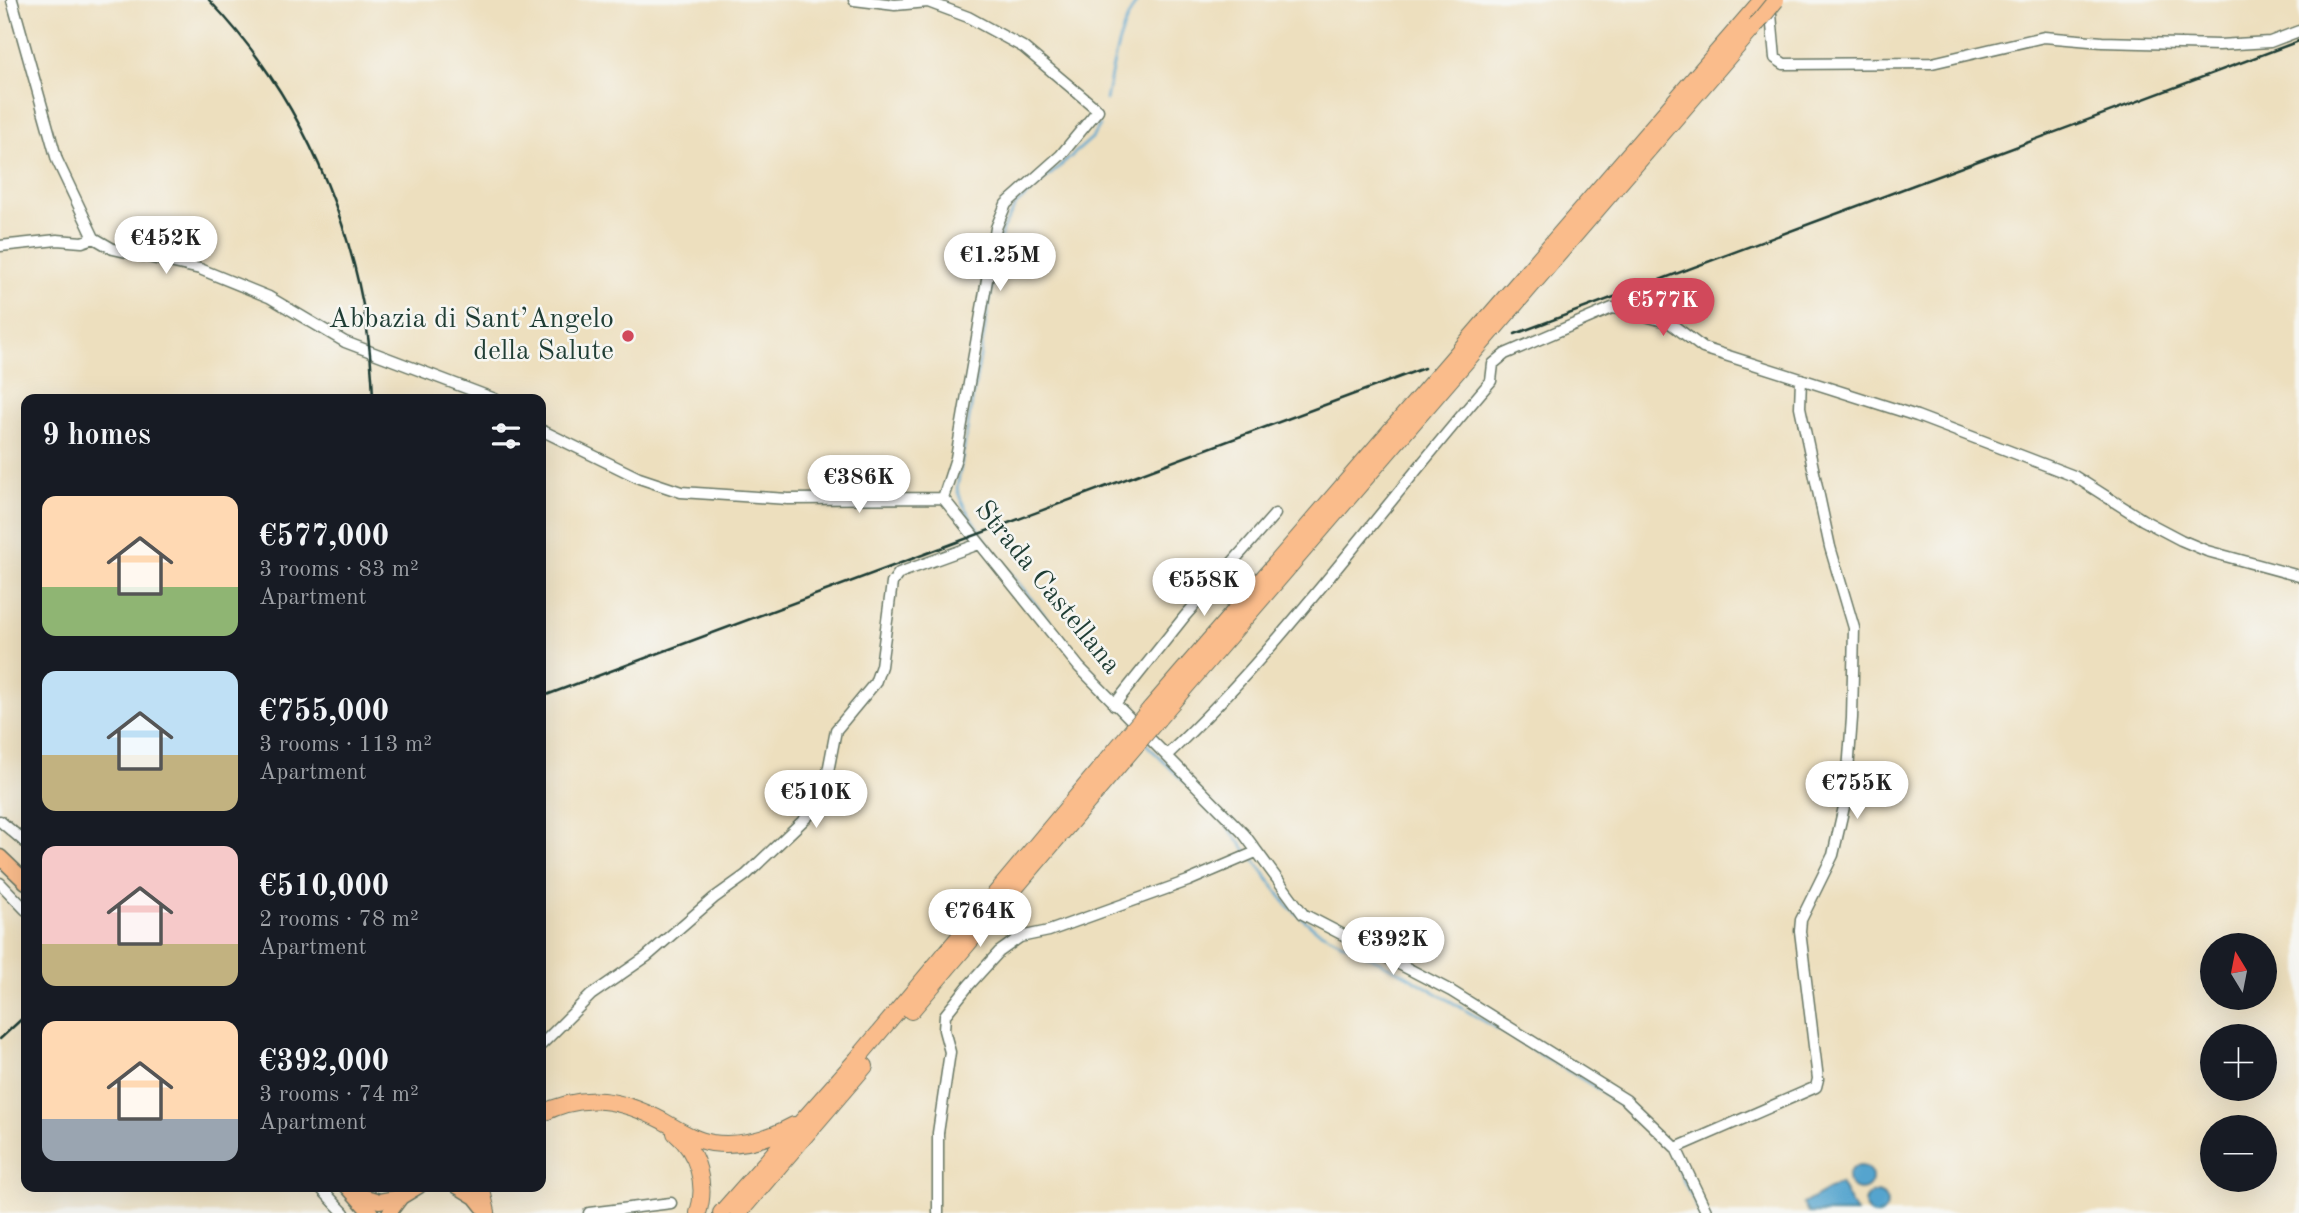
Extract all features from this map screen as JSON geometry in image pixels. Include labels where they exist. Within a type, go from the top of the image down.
[{"type":"highway","points":[[739,1213],[1154,714],[1756,12],[1776,0]]},
{"type":"highway","points":[[721,1213],[1133,739]]},
{"type":"highway","points":[[546,1112],[589,1100],[614,1101],[660,1120],[693,1138],[736,1145],[760,1140],[803,1121]]},
{"type":"highway","points":[[660,1120],[684,1141],[696,1162],[702,1184],[698,1213]]},
{"type":"highway","points":[[482,1192],[487,1213]]},
{"type":"main road","points":[[0,857],[21,877]]},
{"type":"main road","points":[[353,1192],[371,1213]]},
{"type":"main road","points":[[356,1192],[379,1201],[404,1192]]},
{"type":"main road","points":[[389,1213],[407,1192]]},
{"type":"main road","points":[[467,1192],[475,1197],[487,1213]]},
{"type":"street","points":[[12,0],[57,160],[94,238],[113,249],[157,257],[223,278],[269,297],[345,342],[482,394]]},
{"type":"street","points":[[854,0],[895,5],[928,2],[968,17],[1023,47],[1098,110],[1060,155],[1006,204],[996,228],[956,458],[943,498]]},
{"type":"street","points":[[1769,0],[1774,17],[1771,43],[1775,58],[1784,64],[1932,63],[2044,37],[2102,42],[2219,45],[2270,42],[2299,31]]},
{"type":"street","points":[[0,246],[57,240],[82,242],[94,238]]},
{"type":"street","points":[[1167,755],[1255,663],[1336,568],[1491,381],[1493,365],[1504,354],[1612,308],[1670,323],[1703,348],[1917,416],[2030,458],[2074,476],[2143,520],[2181,540],[2207,551],[2299,576]]},
{"type":"street","points":[[1676,1149],[1816,1087],[1818,1079],[1800,931],[1801,920],[1833,855],[1846,798],[1852,718],[1854,628],[1830,547],[1800,407],[1801,379]]},
{"type":"street","name":"Strada Castellana","points":[[546,432],[639,478],[681,492],[788,499],[943,498],[1114,705],[1185,616],[1275,514]]},
{"type":"street","points":[[546,1040],[591,995],[646,957],[714,898],[746,875],[804,820],[820,798],[826,782],[836,730],[875,682],[881,666],[892,583],[899,573],[979,544]]},
{"type":"street","points":[[1114,705],[1244,834],[1303,914],[1451,991],[1626,1100],[1676,1149],[1707,1213]]},
{"type":"street","points":[[0,821],[21,839]]},
{"type":"street","points":[[938,1213],[938,1133],[950,1052],[944,1030],[945,1014],[969,985],[999,952],[1020,937],[1049,931],[1256,852]]},
{"type":"street","points":[[0,883],[21,905]]},
{"type":"street","points":[[325,1192],[344,1213]]},
{"type":"street","points":[[589,1213],[671,1203]]},
{"type":"water","points":[[1860,1166],[1871,1173],[1872,1178],[1865,1189],[1860,1190],[1849,1183],[1848,1178],[1855,1167]]},
{"type":"water","points":[[1840,1183],[1856,1213],[1809,1213],[1803,1204]]},
{"type":"water","points":[[1876,1193],[1884,1196],[1884,1212],[1868,1212],[1865,1204],[1868,1196]]},
{"type":"waterway","points":[[1106,100],[1121,35],[1138,0]]},
{"type":"waterway","points":[[1097,678],[997,555],[964,505],[957,488],[1002,230],[1016,205],[1092,138],[1100,125]]},
{"type":"waterway","points":[[1145,743],[1221,818],[1248,853]]},
{"type":"waterway","points":[[1253,858],[1288,906],[1315,929],[1406,975],[1592,1085],[1623,1108],[1667,1148],[1700,1213]]},
{"type":"railway","points":[[209,0],[245,41],[277,86],[304,134],[327,184],[346,237],[360,290],[369,345],[373,394]]},
{"type":"railway","points":[[1515,334],[2299,41]]},
{"type":"railway","points":[[546,695],[1424,368]]},
{"type":"railway","points":[[0,1039],[21,1020]]},
{"type":"place","name":"Abbazia di Sant’Angelo della Salute","points":[[628,336]]}]
